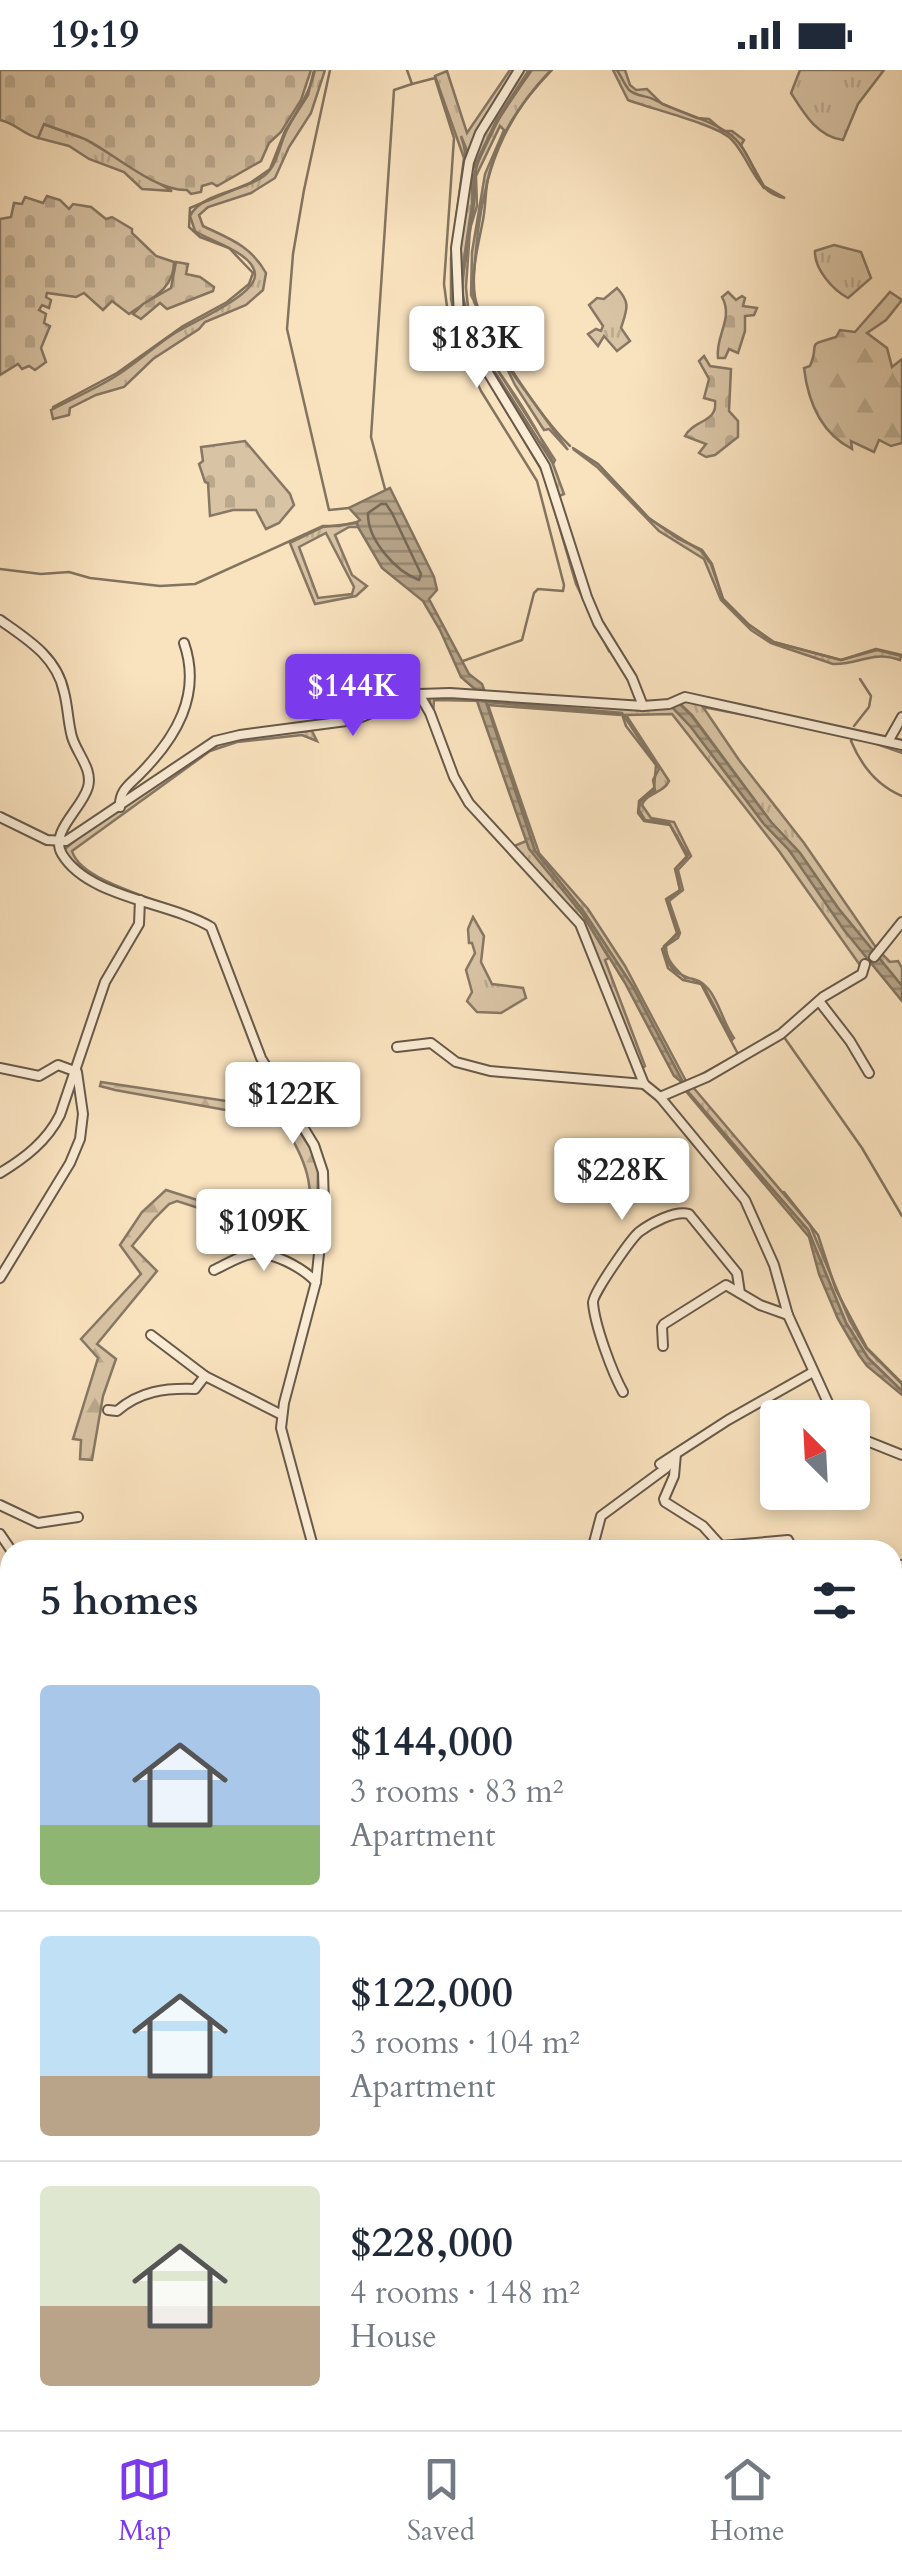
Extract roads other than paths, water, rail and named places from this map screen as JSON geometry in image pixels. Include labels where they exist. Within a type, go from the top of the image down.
[{"type":"street","points":[[520,70],[480,133],[469,162],[456,248],[460,319],[475,353],[550,476],[582,586],[643,706]]},
{"type":"street","points":[[0,620],[46,656],[60,676],[73,740],[88,770],[84,800],[61,830],[60,852],[76,869],[110,890],[192,916],[211,927],[268,1074],[314,1145],[323,1172],[324,1206],[316,1282],[282,1415],[285,1452],[311,1540]]},
{"type":"street","points":[[120,807],[126,787],[149,764],[189,702],[191,663],[184,644]]},
{"type":"street","points":[[419,694],[454,777],[470,803],[580,924],[644,1084],[660,1097],[745,1200],[774,1265],[788,1315],[826,1400]]},
{"type":"street","points":[[0,816],[58,842],[73,838],[216,741],[354,720],[419,694],[643,706],[685,696],[902,745]]},
{"type":"street","points":[[889,740],[902,716]]},
{"type":"street","points":[[0,1173],[54,1128],[77,1072],[105,982],[139,924],[140,900]]},
{"type":"street","points":[[874,957],[902,922]]},
{"type":"street","points":[[660,1097],[707,1077],[781,1034],[818,1001],[862,974],[865,964]]},
{"type":"street","points":[[818,1001],[870,1072]]},
{"type":"street","points":[[397,1047],[431,1044],[456,1062],[490,1071],[644,1084]]},
{"type":"street","points":[[0,1068],[39,1076],[58,1065],[77,1072]]},
{"type":"street","points":[[0,1278],[70,1163],[80,1139],[83,1114],[77,1072]]},
{"type":"street","points":[[623,1392],[609,1363],[592,1302],[638,1233],[676,1213],[689,1214],[737,1273],[740,1293]]},
{"type":"street","points":[[214,1270],[251,1253],[272,1256],[307,1272],[316,1282]]},
{"type":"street","points":[[663,1346],[664,1324],[726,1286],[788,1315]]},
{"type":"street","points":[[151,1335],[205,1376],[282,1415]]},
{"type":"street","points":[[660,1464],[813,1372]]},
{"type":"street","points":[[108,1410],[117,1411],[146,1393],[168,1388],[195,1389],[205,1376]]},
{"type":"street","points":[[870,1443],[902,1455]]},
{"type":"street","points":[[594,1540],[600,1516],[666,1468],[676,1454]]},
{"type":"street","points":[[676,1454],[665,1502],[703,1526],[716,1540]]},
{"type":"street","points":[[0,1506],[38,1523],[78,1517]]},
{"type":"water","points":[[390,488],[434,577],[437,590],[429,599],[469,674],[482,684],[485,692],[476,690],[461,677],[423,601],[382,568],[358,527],[360,520],[349,508]]},
{"type":"water","points":[[477,701],[486,702],[535,851],[584,912],[633,987],[684,1084],[674,1076],[625,983],[583,915],[529,849]]},
{"type":"water","points":[[679,703],[902,986],[902,1001],[844,930],[789,850],[672,707]]},
{"type":"water","points":[[684,1089],[808,1230],[846,1323],[868,1358],[902,1395],[859,1355],[838,1319],[809,1237]]},
{"type":"waterway","points":[[53,407],[117,373],[249,284],[253,273],[229,248],[200,237],[189,227],[190,208],[250,183],[270,169],[285,131],[308,95],[314,70]]},
{"type":"waterway","points":[[330,70],[293,254],[287,329],[329,510],[349,508]]},
{"type":"waterway","points":[[385,489],[371,437],[394,90],[412,84],[407,70]]},
{"type":"waterway","points":[[531,70],[498,120],[476,166],[461,288],[472,336],[553,463]]},
{"type":"waterway","points":[[552,70],[513,118],[493,159],[474,287],[480,312],[501,352],[530,397],[570,446]]},
{"type":"waterway","points":[[617,70],[632,92],[732,136],[764,188]]},
{"type":"waterway","points":[[412,84],[435,78],[454,138],[444,284],[451,337],[457,354],[467,361],[481,391],[537,481],[564,585],[563,591],[538,589],[534,593],[522,640],[463,661]]},
{"type":"waterway","points":[[573,448],[598,464],[649,518],[702,550],[712,564],[723,599],[774,642],[841,660],[876,649],[902,655]]},
{"type":"waterway","points":[[0,569],[41,574],[69,572],[160,586],[195,584],[323,526],[357,522]]},
{"type":"waterway","points":[[854,726],[869,707],[871,696],[860,679]]},
{"type":"waterway","points":[[486,702],[622,714],[626,726],[656,765],[654,788],[639,801],[638,813],[644,821],[670,825],[687,857],[675,869],[680,890],[666,899],[677,933],[662,949],[668,968],[683,980],[701,984],[738,1054],[691,1080]]},
{"type":"waterway","points":[[853,738],[855,750],[871,774],[902,796]]},
{"type":"waterway","points":[[762,1049],[784,1037],[862,1148],[902,1216]]},
{"type":"waterway","points":[[784,1192],[818,1235],[836,1290],[867,1348],[902,1383]]},
{"type":"waterway","points":[[0,1903],[0,1928]]}]
